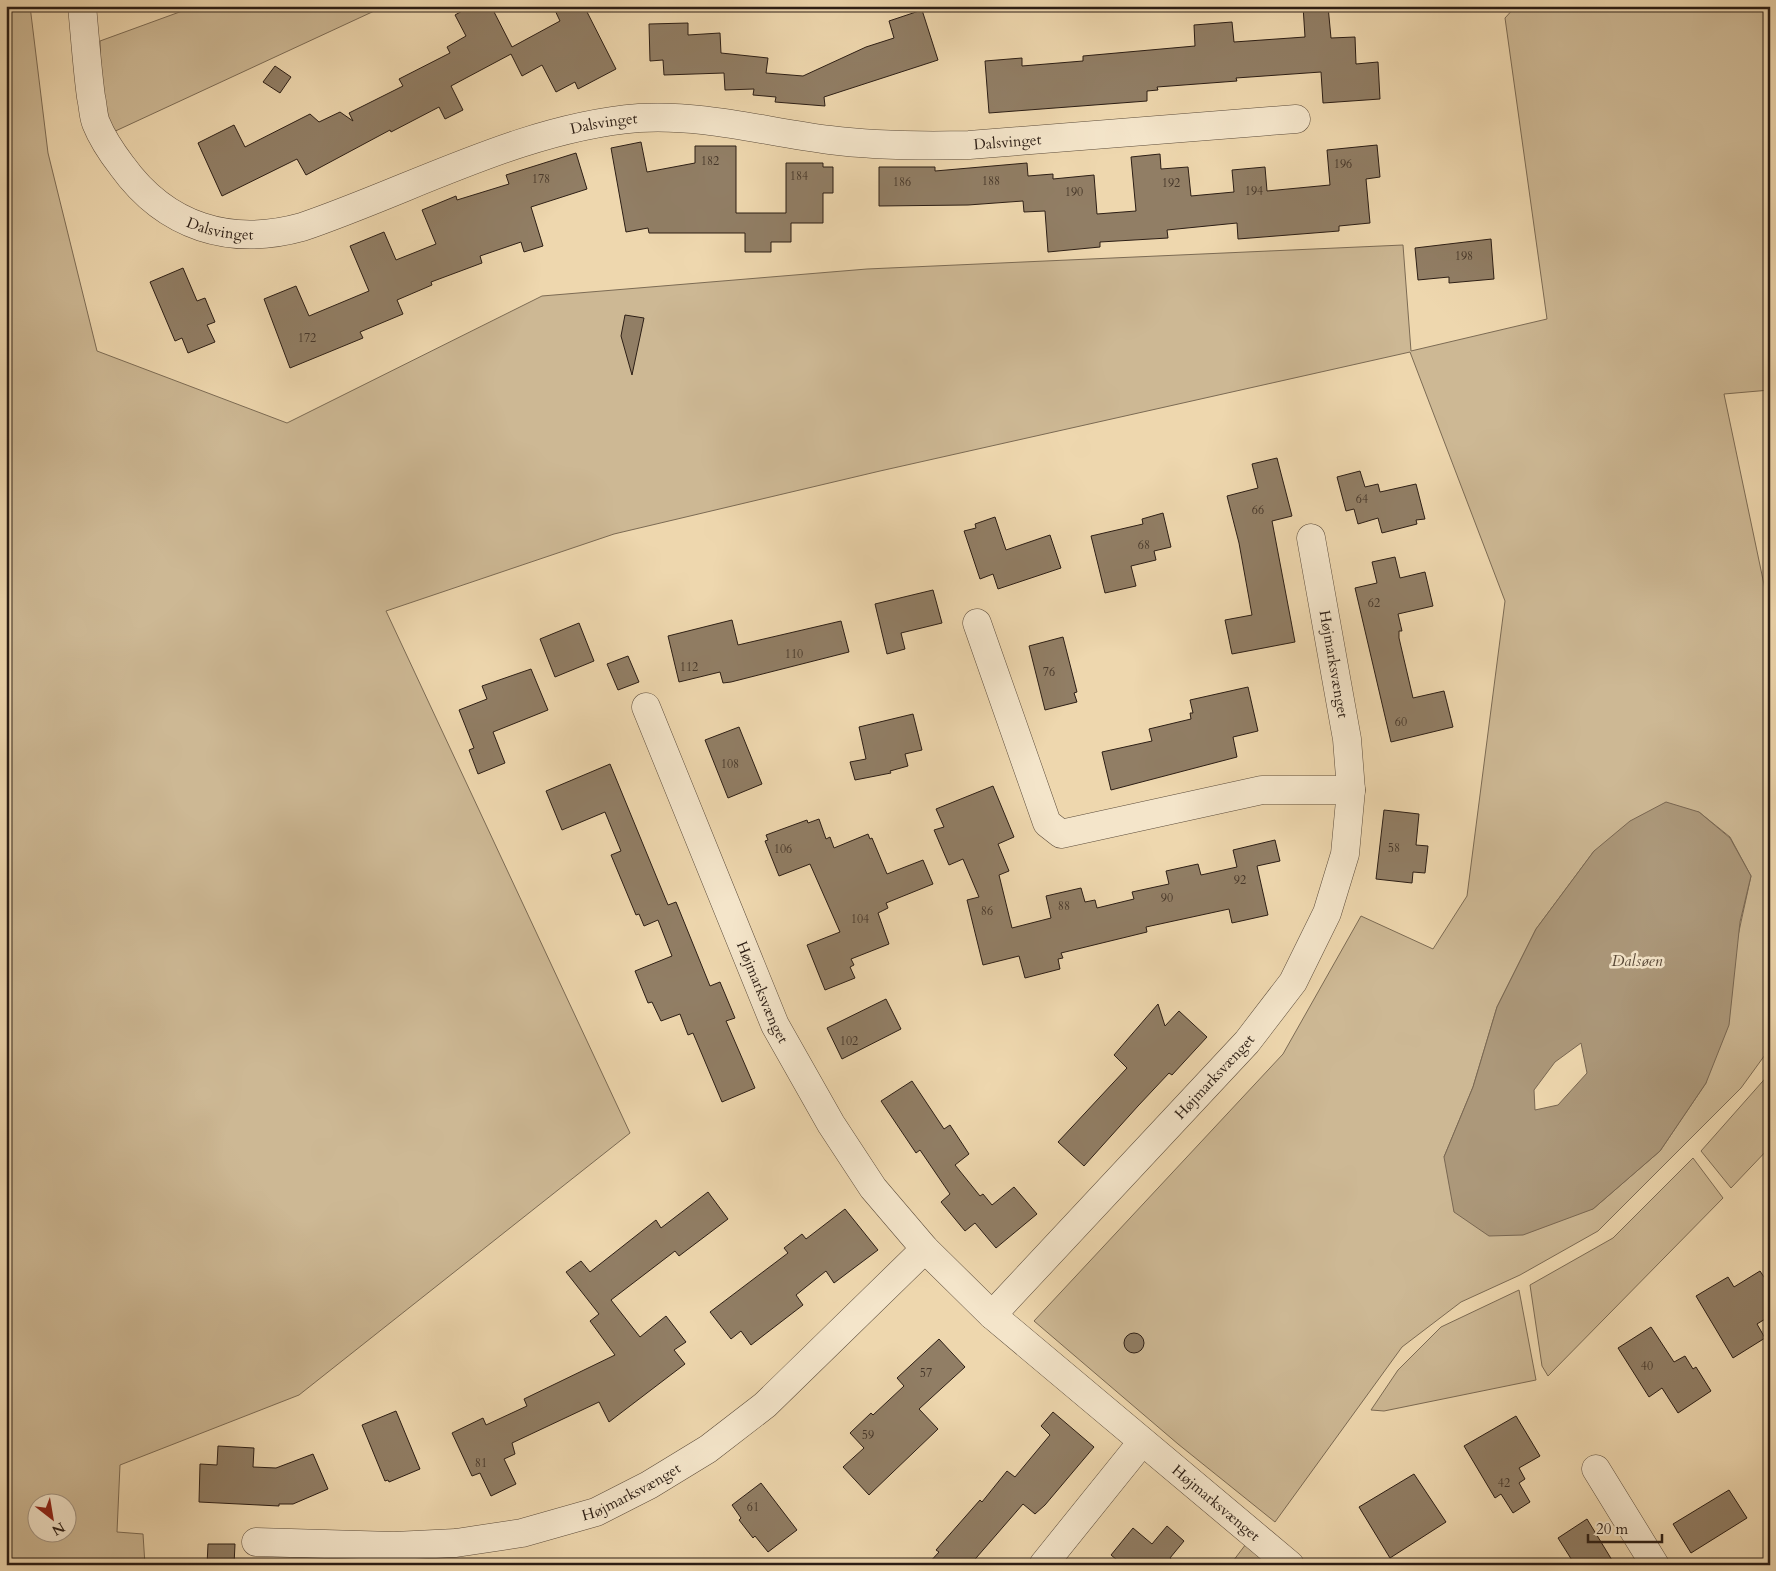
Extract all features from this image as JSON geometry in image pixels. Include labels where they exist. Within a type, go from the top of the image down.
[{"type":"street","name":"Dalsvinget","points":[[82,6],[87,71],[95,122],[112,152],[129,176],[157,205],[197,226],[250,236],[278,234],[302,228],[512,146],[554,133],[640,118],[692,119],[738,124],[830,140],[916,146],[969,145],[1296,119]]},
{"type":"street","name":"Højmarksvænget","points":[[992,1315],[1246,1042],[1293,982],[1327,913],[1345,854],[1352,790],[1347,739],[1311,538]]},
{"type":"street","points":[[977,623],[1047,823],[1061,834],[1262,790],[1352,790]]},
{"type":"street","name":"Højmarksvænget","points":[[646,707],[775,1024],[831,1124],[868,1180],[925,1250],[992,1315],[1290,1565]]},
{"type":"street","name":"Højmarksvænget","points":[[256,1542],[394,1546],[456,1543],[522,1533],[596,1512],[649,1485],[708,1449],[764,1405],[925,1250]]},
{"type":"street","points":[[1043,1565],[1142,1442]]},
{"type":"street","points":[[1596,1469],[1655,1565]]},
{"type":"shaded area","points":[[6,6],[30,6],[48,153],[97,351],[287,423],[542,296],[867,269],[1403,245],[1411,351],[1547,319],[1505,18],[1516,6],[1770,6],[1770,390],[1724,394],[1770,613],[1770,1048],[1741,1088],[1598,1231],[1520,1275],[1461,1302],[1402,1347],[1275,1522],[1178,1444],[1034,1321],[1283,1054],[1361,916],[1433,949],[1467,896],[1505,601],[1410,352],[880,471],[614,534],[386,611],[630,1133],[299,1395],[120,1465],[117,1532],[143,1534],[145,1565],[6,1565]],"holes":[[[1699,812],[1730,837],[1751,876],[1706,1083],[1660,1151],[1593,1209],[1444,1157],[1473,1087],[1497,1007],[1536,929],[1594,851]]]},
{"type":"shaded area","points":[[196,6],[385,6],[109,134],[102,115],[100,41]]},
{"type":"shaded area","points":[[1770,1073],[1770,1147],[1731,1188],[1701,1151]]},
{"type":"shaded area","points":[[1693,1158],[1723,1198],[1548,1376],[1542,1366],[1530,1285],[1613,1238]]},
{"type":"shaded area","points":[[1519,1290],[1536,1380],[1384,1411],[1371,1410],[1398,1370],[1441,1327]]},
{"type":"shaded area","points":[[1246,1544],[1269,1565],[1230,1565]]},
{"type":"water","name":"Dalsøen","points":[[1666,802],[1699,812],[1730,838],[1751,876],[1740,922],[1729,1025],[1706,1083],[1660,1151],[1593,1209],[1523,1235],[1489,1236],[1454,1212],[1444,1157],[1473,1087],[1497,1007],[1536,929],[1594,851],[1630,821]],"holes":[[[1581,1043],[1587,1073],[1558,1105],[1535,1110],[1534,1090],[1555,1062]]]},
{"type":"building","points":[[471,6],[491,6],[512,47],[560,21],[553,6],[584,6],[616,69],[578,89],[575,82],[556,92],[542,65],[522,76],[511,54],[451,86],[463,110],[445,119],[439,107],[391,132],[390,130],[306,175],[297,159],[222,196],[198,143],[234,125],[245,147],[310,114],[319,122],[340,112],[353,121],[349,113],[403,86],[399,79],[450,53],[447,47],[466,36],[455,15]]},
{"type":"building","points":[[1303,6],[1328,6],[1331,38],[1355,37],[1356,64],[1378,62],[1380,99],[1323,103],[1321,72],[1236,78],[1237,81],[1157,87],[1158,90],[1147,91],[1147,101],[989,113],[985,61],[1022,58],[1022,66],[1083,61],[1083,56],[1195,46],[1194,25],[1232,22],[1234,42],[1305,37]]},
{"type":"building","points":[[922,10],[938,60],[824,97],[825,106],[775,102],[776,97],[753,95],[754,89],[725,90],[724,73],[664,75],[663,60],[650,61],[649,24],[688,23],[688,35],[720,33],[721,53],[768,58],[766,73],[803,76],[866,47],[894,38],[889,21]]},
{"type":"building","points":[[275,66],[291,77],[280,93],[263,82]]},
{"type":"building","points":[[641,142],[647,172],[695,163],[695,146],[736,146],[736,213],[786,213],[786,163],[823,163],[823,167],[833,167],[833,193],[823,193],[823,223],[791,223],[791,242],[771,242],[771,252],[745,252],[745,233],[649,233],[648,228],[626,232],[611,148]]},
{"type":"building","points":[[1377,145],[1380,177],[1366,179],[1370,223],[1339,226],[1339,231],[1238,239],[1237,223],[1167,230],[1168,238],[1100,242],[1100,247],[1048,252],[1045,211],[1024,212],[1023,201],[968,205],[879,206],[879,167],[935,167],[935,171],[1027,163],[1028,176],[1053,174],[1053,179],[1094,175],[1097,214],[1136,211],[1131,157],[1160,154],[1161,169],[1188,167],[1191,196],[1234,192],[1232,170],[1265,167],[1267,191],[1330,185],[1327,150]]},
{"type":"building","points":[[576,153],[587,189],[531,207],[543,246],[524,252],[521,242],[480,256],[482,263],[431,282],[432,285],[397,300],[403,314],[360,332],[363,338],[290,368],[264,299],[296,286],[309,316],[369,291],[350,246],[384,232],[396,260],[436,244],[422,210],[456,196],[457,200],[509,184],[506,175]]},
{"type":"building","points":[[1491,239],[1494,279],[1449,283],[1449,277],[1418,280],[1415,248]]},
{"type":"building","points":[[183,268],[197,301],[205,298],[215,322],[207,325],[215,342],[188,353],[182,338],[175,341],[150,282]]},
{"type":"building","points":[[625,315],[644,318],[632,375],[621,336]]},
{"type":"building","points":[[1277,458],[1292,516],[1272,521],[1295,642],[1232,654],[1225,620],[1252,615],[1239,543],[1227,496],[1258,488],[1252,464]]},
{"type":"building","points":[[1360,471],[1365,487],[1378,484],[1380,492],[1416,484],[1425,519],[1416,520],[1417,524],[1382,533],[1378,518],[1358,524],[1354,509],[1346,511],[1337,477]]},
{"type":"building","points":[[1163,513],[1171,547],[1154,551],[1156,560],[1131,566],[1136,586],[1105,593],[1091,536],[1143,524],[1142,519]]},
{"type":"building","points":[[995,517],[1006,550],[1050,535],[1061,568],[998,589],[993,574],[980,579],[964,531],[976,528],[975,524]]},
{"type":"building","points":[[1395,557],[1400,578],[1425,572],[1433,606],[1398,614],[1402,631],[1399,631],[1399,638],[1413,698],[1444,691],[1453,727],[1391,742],[1355,588],[1377,583],[1372,562]]},
{"type":"building","points":[[933,590],[942,623],[901,633],[905,649],[887,654],[875,604]]},
{"type":"building","points":[[732,620],[738,645],[841,621],[849,652],[731,682],[723,683],[720,672],[679,682],[668,636]]},
{"type":"building","points":[[579,623],[594,661],[555,677],[540,639]]},
{"type":"building","points":[[1063,637],[1077,692],[1074,693],[1077,702],[1045,710],[1029,646]]},
{"type":"building","points":[[628,656],[639,682],[618,690],[607,664]]},
{"type":"building","points":[[531,669],[548,710],[493,732],[505,763],[478,774],[469,750],[474,748],[459,710],[487,699],[482,686]]},
{"type":"building","points":[[1248,687],[1258,731],[1233,737],[1237,757],[1111,790],[1102,752],[1152,741],[1149,729],[1191,719],[1190,713],[1193,713],[1190,700]]},
{"type":"building","points":[[913,714],[922,750],[905,754],[908,766],[890,771],[891,773],[855,780],[850,762],[866,759],[859,727]]},
{"type":"building","points":[[739,727],[762,784],[728,798],[705,740]]},
{"type":"building","points":[[610,764],[668,905],[676,902],[710,986],[720,982],[735,1018],[726,1021],[755,1088],[722,1102],[693,1033],[688,1035],[680,1014],[661,1021],[652,1002],[648,1003],[635,971],[672,956],[658,920],[644,926],[639,914],[636,915],[611,855],[621,851],[605,812],[562,830],[546,791]]},
{"type":"building","points":[[993,786],[1014,837],[998,844],[1009,871],[999,875],[1012,928],[1051,918],[1046,896],[1081,888],[1085,902],[1095,900],[1097,908],[1134,899],[1132,892],[1169,884],[1166,871],[1198,864],[1201,875],[1237,867],[1233,850],[1275,840],[1280,861],[1257,866],[1268,915],[1232,923],[1229,909],[1146,927],[1147,932],[1061,953],[1063,958],[1058,959],[1060,969],[1025,978],[1019,956],[983,965],[967,900],[979,897],[963,859],[949,865],[934,830],[944,827],[936,809]]},
{"type":"building","points":[[1384,810],[1419,814],[1416,845],[1428,846],[1425,873],[1413,872],[1412,883],[1376,879]]},
{"type":"building","points":[[819,819],[826,839],[830,837],[834,848],[868,834],[870,839],[872,838],[887,874],[923,860],[933,884],[886,903],[888,908],[878,913],[889,944],[851,959],[854,965],[850,967],[855,978],[825,990],[807,945],[840,932],[810,864],[779,876],[765,841],[768,840],[766,835],[807,820],[808,823]]},
{"type":"building","points":[[886,999],[901,1029],[842,1059],[827,1028]]},
{"type":"building","points":[[1158,1004],[1165,1026],[1179,1011],[1207,1037],[1172,1075],[1169,1073],[1084,1166],[1058,1142],[1127,1068],[1114,1055]]},
{"type":"building","points":[[912,1081],[944,1129],[950,1125],[969,1154],[955,1165],[980,1196],[983,1194],[992,1205],[1014,1187],[1037,1214],[996,1248],[975,1223],[965,1231],[941,1202],[950,1194],[920,1150],[916,1153],[881,1101]]},
{"type":"building","points":[[708,1192],[728,1219],[679,1256],[675,1251],[611,1300],[640,1337],[666,1316],[686,1342],[674,1350],[685,1364],[609,1422],[599,1402],[512,1443],[515,1454],[504,1459],[516,1484],[491,1496],[480,1473],[472,1476],[452,1433],[483,1418],[486,1425],[527,1406],[524,1399],[615,1355],[590,1321],[599,1314],[566,1272],[581,1261],[590,1272],[656,1220],[661,1228]]},
{"type":"building","points":[[845,1209],[878,1250],[834,1283],[826,1271],[796,1295],[803,1305],[751,1345],[741,1331],[731,1339],[710,1312],[788,1253],[784,1248],[802,1234],[806,1239]]},
{"type":"building","points":[[1760,1271],[1770,1286],[1770,1316],[1757,1324],[1765,1338],[1733,1358],[1696,1296],[1728,1277],[1734,1287]]},
{"type":"building","points":[[1651,1327],[1674,1362],[1685,1356],[1693,1369],[1696,1367],[1711,1391],[1678,1413],[1662,1388],[1649,1397],[1618,1348]]},
{"type":"building","points":[[1134,1333],[1141,1336],[1144,1343],[1141,1350],[1134,1353],[1127,1350],[1124,1343],[1127,1336]]},
{"type":"building","points":[[939,1339],[965,1367],[919,1409],[938,1429],[869,1495],[843,1467],[864,1448],[850,1433],[871,1413],[873,1415],[904,1386],[897,1378]]},
{"type":"building","points":[[396,1411],[420,1469],[389,1482],[388,1480],[385,1481],[362,1425]]},
{"type":"building","points":[[1053,1412],[1094,1447],[1045,1505],[1035,1514],[1023,1504],[970,1565],[927,1565],[939,1552],[936,1550],[980,1500],[982,1502],[1007,1471],[1015,1477],[1050,1435],[1041,1426]]},
{"type":"building","points":[[1516,1416],[1540,1456],[1519,1468],[1525,1479],[1519,1483],[1530,1502],[1513,1513],[1501,1494],[1495,1498],[1464,1446]]},
{"type":"building","points":[[218,1446],[254,1448],[253,1467],[276,1468],[313,1454],[328,1489],[293,1504],[279,1504],[279,1506],[199,1502],[200,1464],[217,1465]]},
{"type":"building","points":[[1414,1474],[1446,1522],[1390,1558],[1359,1507]]},
{"type":"building","points":[[761,1483],[797,1530],[768,1552],[755,1536],[753,1538],[739,1520],[741,1518],[732,1505]]},
{"type":"building","points":[[1729,1490],[1747,1518],[1691,1553],[1673,1524]]},
{"type":"building","points":[[1587,1519],[1615,1565],[1575,1565],[1558,1538]]},
{"type":"building","points":[[1167,1526],[1184,1541],[1170,1558],[1178,1565],[1123,1565],[1111,1555],[1133,1528],[1152,1544]]},
{"type":"building","points":[[208,1544],[235,1544],[234,1565],[207,1565]]}]
